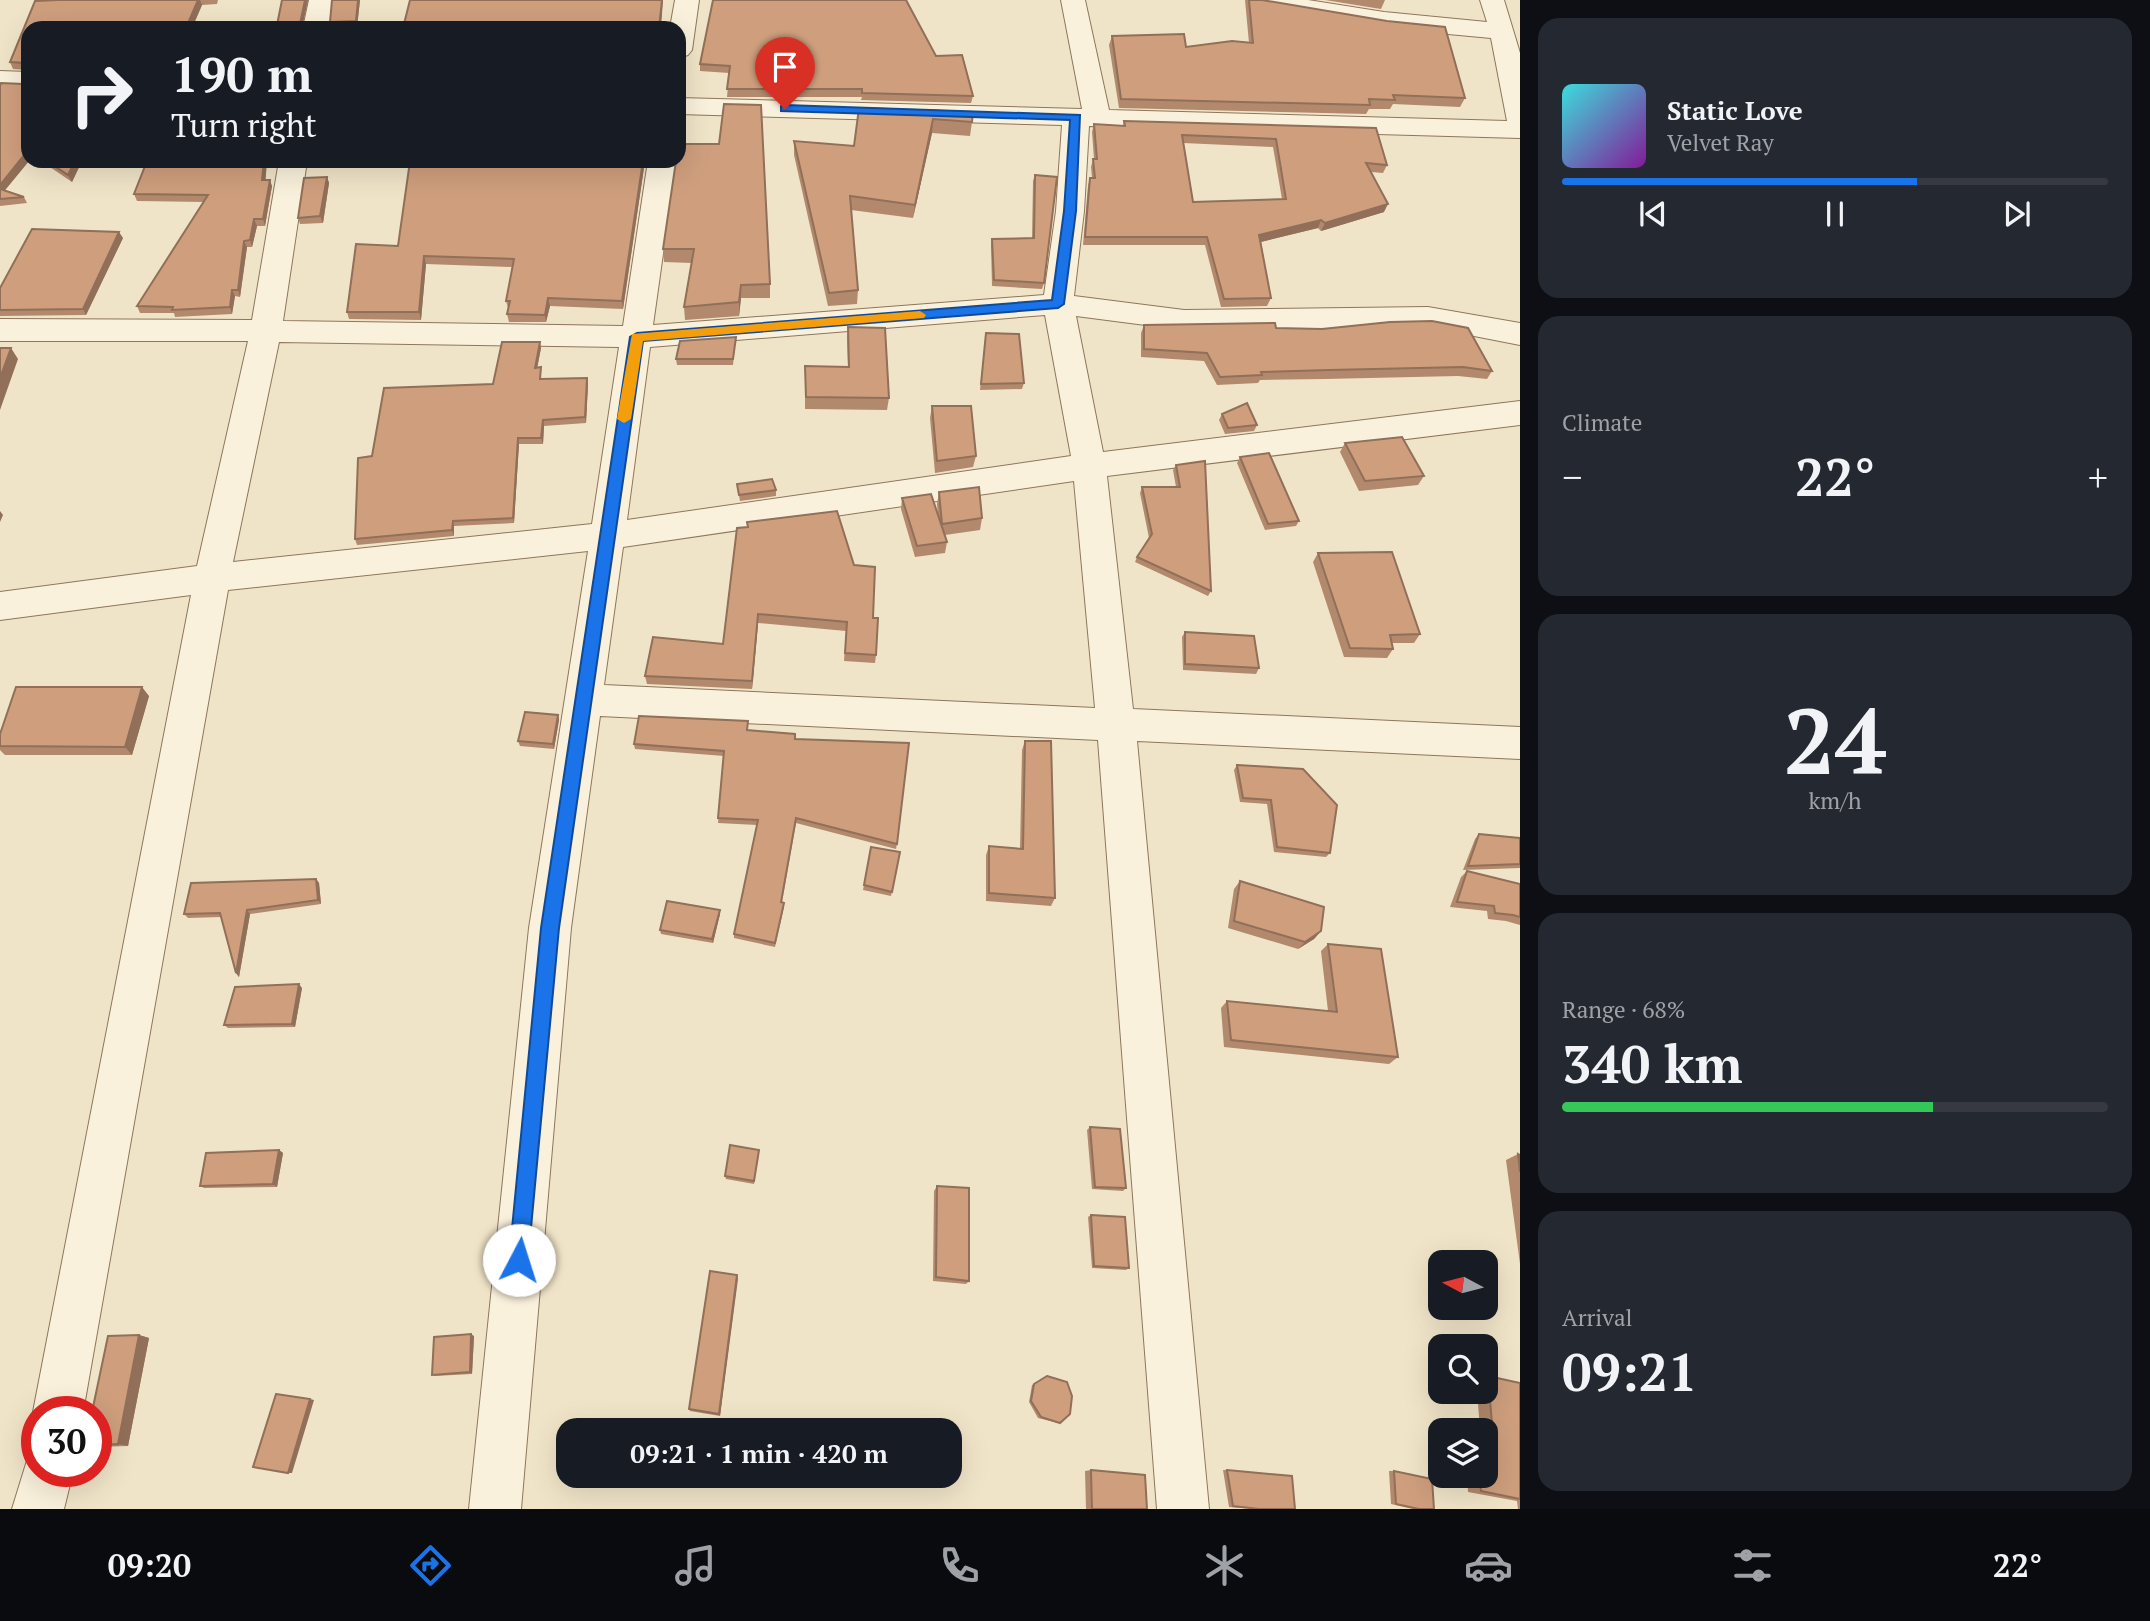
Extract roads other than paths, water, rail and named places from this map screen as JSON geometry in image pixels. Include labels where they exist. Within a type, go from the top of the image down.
[{"type":"street","points":[[317,21],[321,0]]},
{"type":"street","points":[[684,21],[687,0]]},
{"type":"street","points":[[1073,0],[1086,117],[1058,304],[1089,466],[1116,724],[1182,1509]]},
{"type":"street","points":[[1262,0],[1384,20],[1503,31]]},
{"type":"street","points":[[1492,0],[1503,31],[1520,121]]},
{"type":"street","points":[[0,79],[21,80]]},
{"type":"street","points":[[686,106],[1520,130]]},
{"type":"street","points":[[61,1396],[212,578],[266,331],[292,168]]},
{"type":"street","points":[[495,1509],[550,928],[661,168]]},
{"type":"street","points":[[0,330],[637,337],[1058,304],[1184,320],[1428,317],[1520,334]]},
{"type":"street","points":[[0,606],[212,578],[606,536],[1089,466],[1520,413]]},
{"type":"street","points":[[582,700],[1520,743]]},
{"type":"street","points":[[38,1509],[43,1487]]}]
